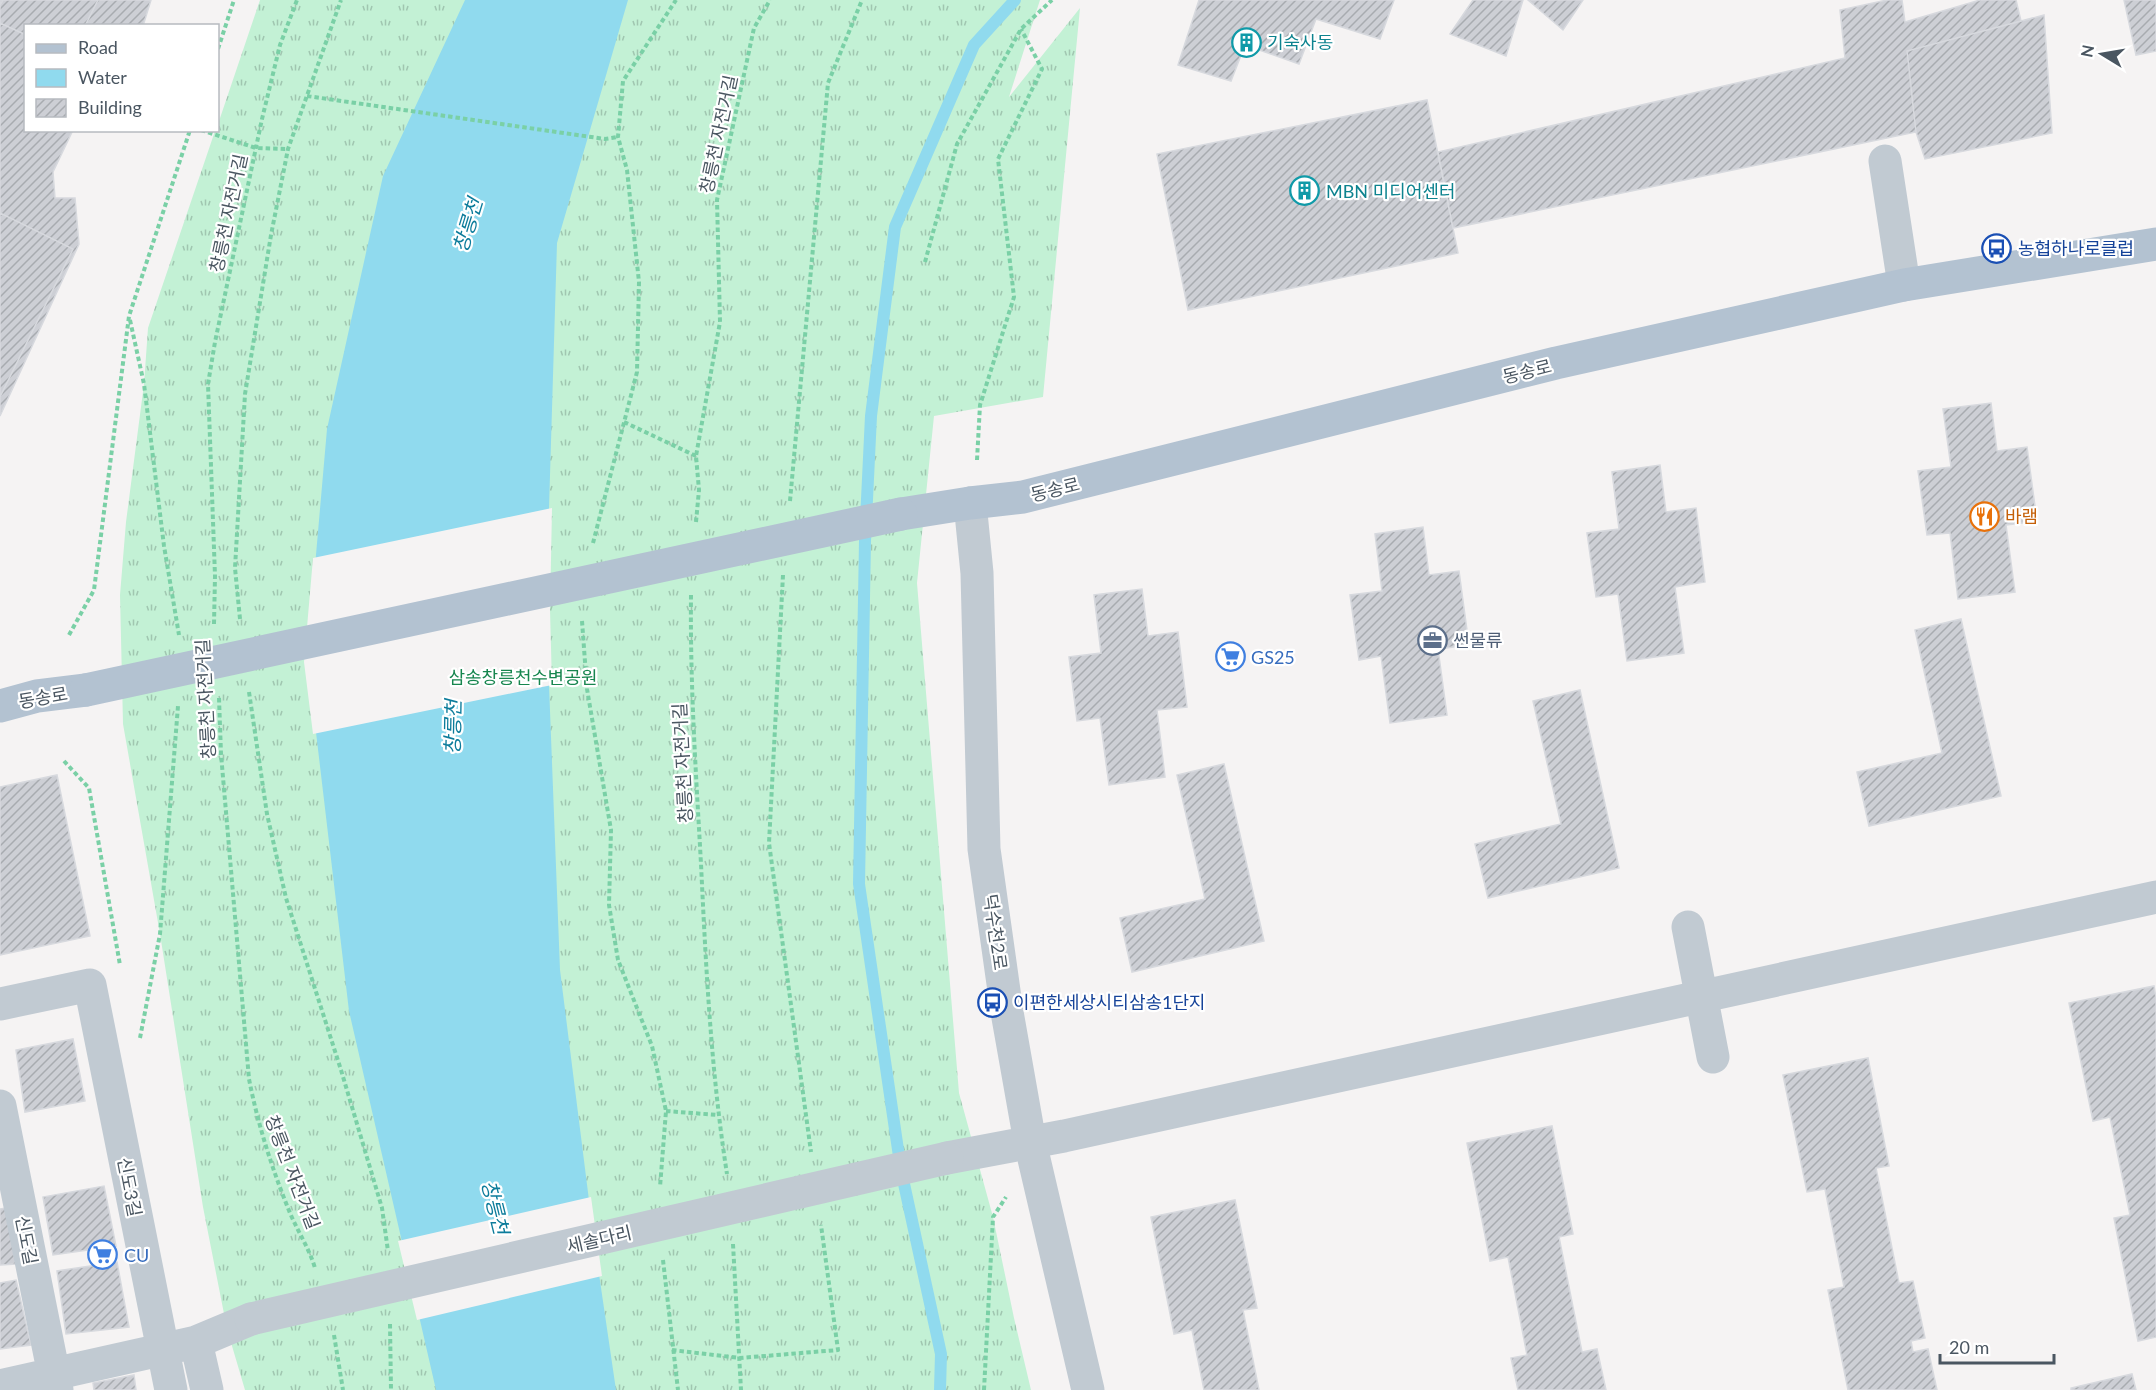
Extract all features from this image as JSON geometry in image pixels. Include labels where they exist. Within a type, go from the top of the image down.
[{"type":"main road","name":"동송로","points":[[0,706],[37,696],[86,690],[901,514],[970,502],[1023,497],[1556,363],[1904,285],[2156,244]]},
{"type":"street","points":[[1885,161],[1904,285]]},
{"type":"street","name":"덕수천2로","points":[[970,502],[977,573],[984,849],[1007,1012],[1030,1142],[1088,1390]]},
{"type":"street","name":"세솔다리","points":[[196,1342],[250,1319],[947,1158],[1098,1129],[2156,897]]},
{"type":"street","points":[[1688,927],[1713,1057]]},
{"type":"street","name":"신도3길","points":[[0,1004],[90,985],[171,1390]]},
{"type":"street","name":"신도길","points":[[0,1106],[55,1382]]},
{"type":"street","points":[[0,1386],[55,1382],[196,1342],[207,1390]]},
{"type":"path","points":[[219,46],[234,0]]},
{"type":"path","name":"창릉천 자전거길","points":[[214,632],[215,576],[208,384],[256,148],[280,45],[297,0]]},
{"type":"path","points":[[240,620],[235,568],[245,394],[271,235],[288,149],[341,0]]},
{"type":"path","points":[[591,550],[637,372],[639,282],[627,170],[618,137],[623,81],[676,0]]},
{"type":"path","name":"창릉천 자전거길","points":[[694,531],[699,490],[696,456],[720,322],[717,200],[754,28],[770,0]]},
{"type":"path","points":[[790,506],[828,83],[862,0]]},
{"type":"path","points":[[925,262],[957,144],[1021,29],[1052,0]]},
{"type":"path","points":[[977,460],[980,405],[1014,297],[998,159],[1042,69],[1021,29]]},
{"type":"path","points":[[307,96],[605,139],[618,137]]},
{"type":"path","points":[[69,635],[94,590],[129,316],[189,132]]},
{"type":"path","points":[[207,132],[256,148],[288,149]]},
{"type":"path","points":[[129,316],[144,384],[164,546],[179,636]]},
{"type":"path","points":[[624,422],[696,456]]},
{"type":"path","points":[[784,570],[769,843],[812,1161]]},
{"type":"path","name":"창릉천 자전거길","points":[[692,586],[690,667],[704,925],[718,1115],[728,1176]]},
{"type":"path","points":[[581,616],[587,689],[611,830],[609,905],[618,960],[652,1046],[666,1112],[660,1190]]},
{"type":"path","points":[[248,684],[267,814],[286,898],[382,1208],[388,1255]]},
{"type":"path","name":"창릉천 자전거길","points":[[218,688],[222,766],[249,1079],[258,1123],[290,1214],[309,1249],[316,1271]]},
{"type":"path","points":[[138,1045],[160,933],[180,695]]},
{"type":"path","points":[[666,1112],[718,1115]]},
{"type":"path","points":[[984,1390],[993,1217],[1012,1188]]},
{"type":"path","points":[[672,1350],[740,1358],[838,1350],[820,1220]]},
{"type":"path","points":[[733,1244],[741,1390]]},
{"type":"path","points":[[663,1258],[678,1390]]},
{"type":"path","points":[[390,1323],[391,1390]]},
{"type":"path","points":[[333,1325],[344,1390]]},
{"type":"green space","name":"삼송창릉천수변공원","points":[[260,0],[1040,0],[1009,97],[1080,8],[1043,397],[934,416],[917,583],[959,1093],[993,1217],[1031,1390],[245,1390],[227,1329],[203,1207],[160,934],[123,724],[120,595],[126,522],[144,384],[148,328],[215,132],[219,132],[219,121]]},
{"type":"water","name":"창릉천","points":[[465,0],[628,0],[557,243],[548,542],[548,659],[560,970],[594,1240],[616,1390],[436,1390],[349,1011],[313,707],[313,589],[327,429],[383,176]]},
{"type":"pier","points":[[552,508],[550,610],[552,685],[313,734],[304,662],[313,558]]},
{"type":"pier","points":[[591,1197],[602,1276],[417,1320],[398,1241]]},
{"type":"building","points":[[0,0],[151,0],[144,24],[24,24],[24,132],[72,132],[53,172],[55,198],[75,198],[79,244],[0,416]]},
{"type":"building","points":[[3,0],[98,0],[86,24],[24,24],[24,34],[0,23],[0,5]]},
{"type":"building","name":"기숙사동","points":[[1199,0],[1394,0],[1380,39],[1316,19],[1299,64],[1245,45],[1231,81],[1178,65]]},
{"type":"building","points":[[1473,0],[1523,0],[1506,56],[1450,34]]},
{"type":"building","points":[[1528,0],[1583,0],[1563,30]]},
{"type":"building","points":[[1887,0],[1902,0],[1905,22],[1980,0],[2016,0],[2021,21],[1907,51],[1916,132],[1453,228],[1438,152],[1845,58],[1840,10]]},
{"type":"building","points":[[2124,0],[2156,0],[2156,51],[2136,55]]},
{"type":"building","points":[[2044,15],[2052,133],[1925,159],[1916,132],[1907,51]]},
{"type":"building","name":"MBN 미디어센터","points":[[1427,100],[1458,253],[1188,310],[1157,154]]},
{"type":"building","points":[[0,213],[73,249],[0,397]]},
{"type":"building","points":[[1991,403],[1997,451],[2027,447],[2037,521],[2006,525],[2015,592],[1958,599],[1950,533],[1927,535],[1918,471],[1951,467],[1943,409]]},
{"type":"building","points":[[1660,465],[1666,512],[1696,508],[1705,582],[1675,587],[1684,653],[1627,661],[1618,594],[1596,597],[1587,533],[1619,529],[1612,472]]},
{"type":"building","points":[[1423,527],[1429,575],[1459,571],[1469,645],[1438,649],[1447,715],[1390,723],[1381,656],[1359,660],[1350,595],[1382,591],[1375,534]]},
{"type":"building","points":[[1142,589],[1148,636],[1178,632],[1187,707],[1157,710],[1165,777],[1109,785],[1100,718],[1077,721],[1069,657],[1101,653],[1094,595]]},
{"type":"building","points":[[1961,619],[2001,796],[1869,826],[1857,772],[1942,753],[1915,630]]},
{"type":"building","points":[[1580,690],[1619,868],[1488,898],[1475,844],[1561,824],[1533,701]]},
{"type":"building","points":[[1224,764],[1264,941],[1132,972],[1120,918],[1205,899],[1177,775]]},
{"type":"building","points":[[57,775],[90,936],[0,955],[0,787]]},
{"type":"building","points":[[2154,986],[2156,998],[2156,1337],[2138,1341],[2114,1218],[2130,1215],[2110,1117],[2093,1121],[2069,1003]]},
{"type":"building","points":[[73,1039],[85,1101],[25,1112],[16,1050]]},
{"type":"building","points":[[1868,1058],[1889,1166],[1876,1168],[1899,1283],[1913,1281],[1925,1338],[1911,1341],[1913,1352],[1928,1349],[1937,1390],[1848,1390],[1828,1290],[1844,1287],[1825,1189],[1807,1192],[1783,1075]]},
{"type":"building","points":[[1552,1126],[1573,1234],[1559,1237],[1582,1352],[1597,1349],[1606,1390],[1518,1390],[1511,1358],[1527,1355],[1508,1257],[1490,1261],[1467,1143]]},
{"type":"building","points":[[104,1186],[116,1246],[53,1255],[43,1197]]},
{"type":"building","points":[[1235,1200],[1257,1308],[1243,1310],[1259,1390],[1204,1390],[1192,1330],[1174,1334],[1151,1217]]},
{"type":"building","points":[[6,1208],[16,1264],[0,1265],[0,1209]]},
{"type":"building","points":[[117,1262],[129,1327],[66,1334],[57,1271]]},
{"type":"building","points":[[16,1280],[31,1345],[0,1349],[0,1283]]},
{"type":"building","points":[[2132,1374],[2136,1390],[2071,1390],[2071,1388]]},
{"type":"building","points":[[134,1375],[136,1390],[94,1390],[93,1383]]},
{"type":"waterway","points":[[940,1390],[941,1354],[901,1170],[859,884],[865,541],[871,416],[895,227],[974,45],[1015,0]]},
{"type":"place","name":"기숙사동","points":[[1246,42]]},
{"type":"place","name":"MBN 미디어센터","points":[[1305,191]]},
{"type":"place","name":"농협하나로클럽","points":[[1997,248]]},
{"type":"place","name":"바램","points":[[1984,516]]},
{"type":"place","name":"썬물류","points":[[1432,640]]},
{"type":"place","name":"GS25","points":[[1230,657]]},
{"type":"place","name":"이편한세상시티삼송1단지","points":[[992,1002]]},
{"type":"place","name":"CU","points":[[103,1255]]}]
